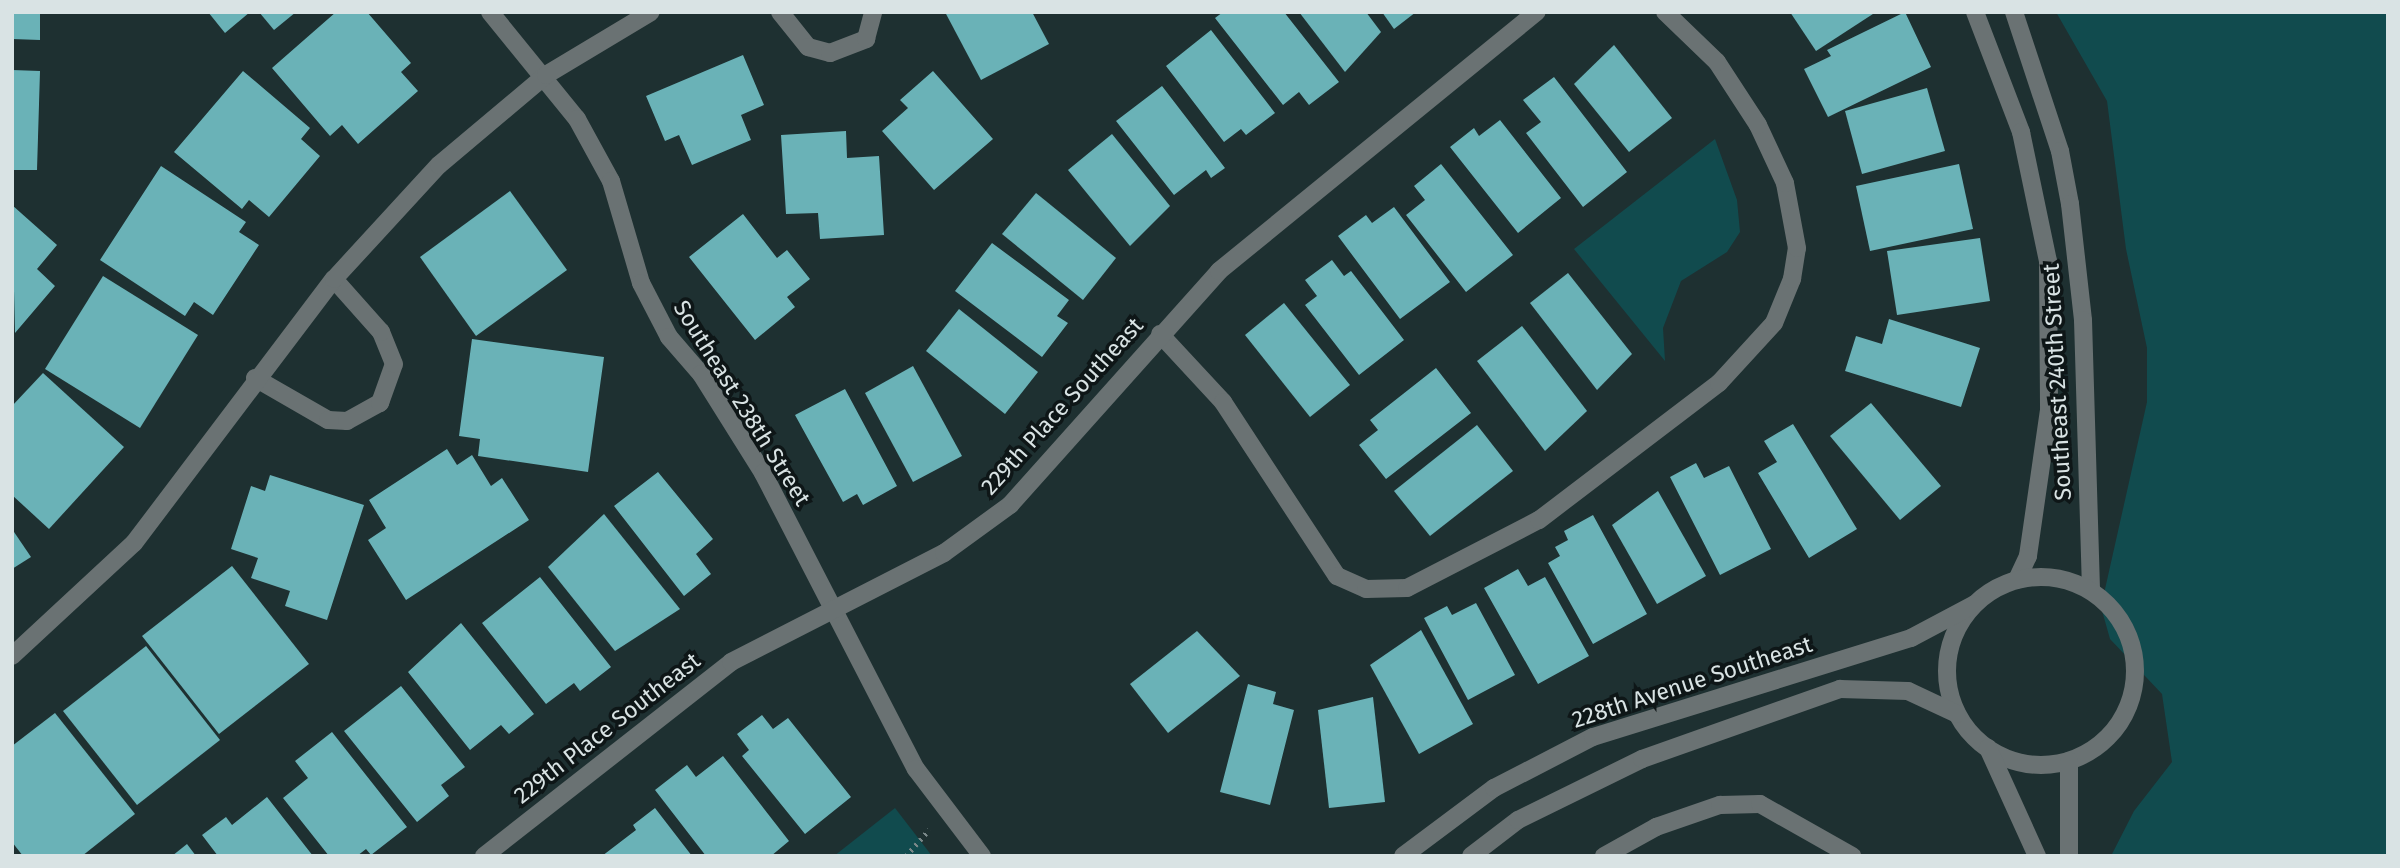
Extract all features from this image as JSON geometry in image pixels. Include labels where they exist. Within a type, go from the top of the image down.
[{"type":"street","name":"Southeast 238th Street","points":[[490,12],[546,75],[611,181],[641,284],[664,326],[763,473],[916,769],[982,856]]},
{"type":"street","points":[[12,656],[134,543],[255,378],[334,279],[439,165],[546,75],[651,12]]},
{"type":"street","points":[[780,12],[808,47],[830,53],[866,39],[873,12]]},
{"type":"street","name":"229th Place Southeast","points":[[484,856],[732,662],[944,553],[1010,505],[1160,334],[1294,207],[1537,12]]},
{"type":"street","points":[[1160,334],[1223,402],[1314,551],[1337,576],[1366,589],[1408,588],[1467,560],[1539,520],[1719,383],[1774,323],[1797,248],[1785,183],[1717,62],[1665,12]]},
{"type":"street","name":"Southeast 240th Street","points":[[1975,12],[2021,132],[2048,261],[2049,410],[2028,556],[2017,579]]},
{"type":"street","name":"Southeast 240th Street","points":[[2014,12],[2060,151],[2070,204],[2083,320],[2091,590]]},
{"type":"street","points":[[255,378],[328,420],[347,421],[380,403],[394,364],[381,332],[334,279]]},
{"type":"street","points":[[1988,748],[2031,764],[2069,761],[2113,731],[2134,683],[2129,639],[2091,590],[2042,576],[2017,579],[1975,604],[1949,651],[1950,692],[1958,714],[1988,748],[2037,856]]},
{"type":"street","name":"228th Avenue Southeast","points":[[1403,856],[1494,789],[1593,737],[1911,638],[1975,604]]},
{"type":"street","points":[[1471,856],[1518,820],[1642,759],[1839,689],[1908,691],[1958,714]]},
{"type":"street","points":[[2069,761],[2069,856]]},
{"type":"street","points":[[1604,856],[1656,827],[1720,805],[1760,804],[1852,856]]},
{"type":"shaded area","points":[[2056,12],[2388,12],[2388,856],[2111,856],[2134,811],[2172,762],[2162,694],[2110,639],[2101,607],[2147,402],[2147,348],[2126,249],[2107,101]]},
{"type":"shaded area","points":[[1715,139],[1737,200],[1740,232],[1727,252],[1681,281],[1663,328],[1665,361],[1574,249]]},
{"type":"shaded area","points":[[895,808],[932,856],[834,856]]},
{"type":"building","points":[[12,12],[40,12],[40,40],[12,39]]},
{"type":"building","points":[[208,12],[250,12],[225,33]]},
{"type":"building","points":[[259,12],[296,12],[274,30]]},
{"type":"building","points":[[336,12],[367,12],[411,63],[401,72],[418,91],[358,144],[342,125],[330,136],[272,68]]},
{"type":"building","points":[[945,12],[1032,12],[1049,44],[981,80]]},
{"type":"building","points":[[1223,12],[1284,12],[1339,82],[1309,105],[1299,92],[1283,105],[1215,18]]},
{"type":"building","points":[[1299,12],[1366,12],[1381,32],[1345,72]]},
{"type":"building","points":[[1382,12],[1416,12],[1394,29]]},
{"type":"building","points":[[1790,12],[1876,12],[1816,51]]},
{"type":"building","points":[[1905,12],[1931,67],[1828,117],[1804,69],[1831,56],[1827,50]]},
{"type":"building","points":[[1211,30],[1275,113],[1246,135],[1241,129],[1224,142],[1166,66]]},
{"type":"building","points":[[1614,45],[1672,118],[1629,152],[1574,84]]},
{"type":"building","points":[[743,55],[764,105],[741,115],[751,140],[692,165],[679,135],[665,141],[646,96]]},
{"type":"building","points":[[12,70],[40,71],[37,170],[12,170]]},
{"type":"building","points":[[243,71],[310,128],[301,139],[320,156],[269,217],[249,200],[242,209],[174,152]]},
{"type":"building","points":[[933,71],[993,139],[934,190],[882,131],[908,108],[900,100]]},
{"type":"building","points":[[1554,77],[1627,172],[1583,207],[1526,133],[1541,122],[1523,100]]},
{"type":"building","points":[[1162,86],[1225,168],[1211,178],[1206,170],[1174,195],[1116,121]]},
{"type":"building","points":[[1927,88],[1945,151],[1862,174],[1845,111]]},
{"type":"building","points":[[1500,120],[1561,198],[1518,233],[1450,147],[1474,128],[1479,136]]},
{"type":"building","points":[[846,131],[847,158],[879,156],[884,235],[820,239],[818,213],[786,214],[781,135]]},
{"type":"building","points":[[1112,134],[1170,206],[1130,246],[1068,170]]},
{"type":"building","points":[[1441,164],[1513,255],[1466,292],[1406,215],[1425,200],[1414,186]]},
{"type":"building","points":[[1959,164],[1973,229],[1870,251],[1856,186]]},
{"type":"building","points":[[161,166],[246,222],[239,232],[259,245],[213,315],[194,302],[185,316],[100,260]]},
{"type":"building","points":[[510,191],[567,270],[476,336],[420,257]]},
{"type":"building","points":[[1036,193],[1116,258],[1083,300],[1002,234]]},
{"type":"building","points":[[12,205],[57,245],[37,269],[55,286],[15,333]]},
{"type":"building","points":[[1394,207],[1450,282],[1400,319],[1338,236],[1366,215],[1372,223]]},
{"type":"building","points":[[743,214],[777,258],[787,250],[810,279],[787,297],[795,307],[755,340],[689,257]]},
{"type":"building","points":[[1980,238],[1990,301],[1897,315],[1887,251]]},
{"type":"building","points":[[992,243],[1069,300],[1057,316],[1068,323],[1042,357],[955,291]]},
{"type":"building","points":[[1332,260],[1344,276],[1351,271],[1404,340],[1359,375],[1305,305],[1317,296],[1305,280]]},
{"type":"building","points":[[1568,273],[1632,354],[1597,390],[1530,303]]},
{"type":"building","points":[[103,276],[198,335],[140,428],[45,369]]},
{"type":"building","points":[[1284,303],[1350,385],[1310,417],[1245,335]]},
{"type":"building","points":[[959,309],[1038,372],[1005,414],[926,351]]},
{"type":"building","points":[[1889,319],[1980,348],[1961,407],[1845,371],[1856,336],[1882,344]]},
{"type":"building","points":[[1522,326],[1587,411],[1545,451],[1477,361]]},
{"type":"building","points":[[472,339],[604,357],[588,472],[478,456],[480,439],[459,436]]},
{"type":"building","points":[[913,366],[962,456],[913,482],[865,393]]},
{"type":"building","points":[[1436,368],[1471,413],[1386,479],[1359,445],[1378,430],[1370,420]]},
{"type":"building","points":[[43,373],[124,447],[49,529],[12,495],[12,406]]},
{"type":"building","points":[[845,389],[897,486],[863,505],[857,494],[843,502],[795,415]]},
{"type":"building","points":[[1871,403],[1941,486],[1900,520],[1830,436]]},
{"type":"building","points":[[1793,424],[1857,529],[1809,558],[1758,473],[1777,462],[1764,441]]},
{"type":"building","points":[[1477,425],[1513,471],[1430,536],[1394,491]]},
{"type":"building","points":[[447,449],[457,465],[472,455],[491,486],[502,478],[529,520],[406,600],[368,540],[386,528],[369,500]]},
{"type":"building","points":[[1696,463],[1704,478],[1729,466],[1771,549],[1720,575],[1670,477]]},
{"type":"building","points":[[658,472],[713,539],[696,554],[711,574],[684,596],[614,506]]},
{"type":"building","points":[[270,475],[364,505],[327,620],[285,606],[290,591],[251,578],[258,558],[231,549],[251,486],[265,491]]},
{"type":"building","points":[[1658,491],[1706,576],[1657,604],[1612,525]]},
{"type":"building","points":[[604,514],[680,609],[615,651],[548,567]]},
{"type":"building","points":[[1593,515],[1647,614],[1593,644],[1548,563],[1560,556],[1555,547],[1568,540],[1564,531]]},
{"type":"building","points":[[12,529],[31,557],[12,569]]},
{"type":"building","points":[[232,566],[309,664],[219,734],[142,636]]},
{"type":"building","points":[[1518,569],[1528,586],[1545,577],[1589,656],[1538,684],[1484,588]]},
{"type":"building","points":[[540,577],[611,667],[580,691],[574,683],[546,704],[482,623]]},
{"type":"building","points":[[1476,603],[1515,675],[1468,700],[1424,618],[1447,606],[1452,615]]},
{"type":"building","points":[[461,623],[534,714],[509,734],[501,725],[470,750],[408,672]]},
{"type":"building","points":[[1421,630],[1473,724],[1419,754],[1370,665]]},
{"type":"building","points":[[1197,631],[1240,676],[1168,733],[1130,684]]},
{"type":"building","points":[[146,646],[220,740],[137,805],[63,711]]},
{"type":"building","points":[[1248,684],[1276,692],[1273,704],[1294,710],[1270,805],[1220,792]]},
{"type":"building","points":[[401,686],[465,767],[441,785],[449,796],[417,822],[344,731]]},
{"type":"building","points":[[1373,697],[1385,802],[1329,808],[1318,710]]},
{"type":"building","points":[[55,713],[135,814],[82,856],[23,856],[12,842],[12,746]]},
{"type":"building","points":[[762,715],[773,729],[788,718],[851,797],[805,834],[742,756],[749,750],[737,734]]},
{"type":"building","points":[[332,732],[407,827],[371,855],[366,849],[357,856],[329,856],[283,798],[308,778],[295,761]]},
{"type":"building","points":[[723,756],[789,841],[771,856],[706,856],[655,790],[687,765],[696,777]]},
{"type":"building","points":[[267,797],[313,856],[218,856],[202,835],[226,817],[232,825]]},
{"type":"building","points":[[655,808],[692,856],[602,856],[636,830],[633,825]]},
{"type":"building","points":[[187,844],[196,856],[172,856]]}]
